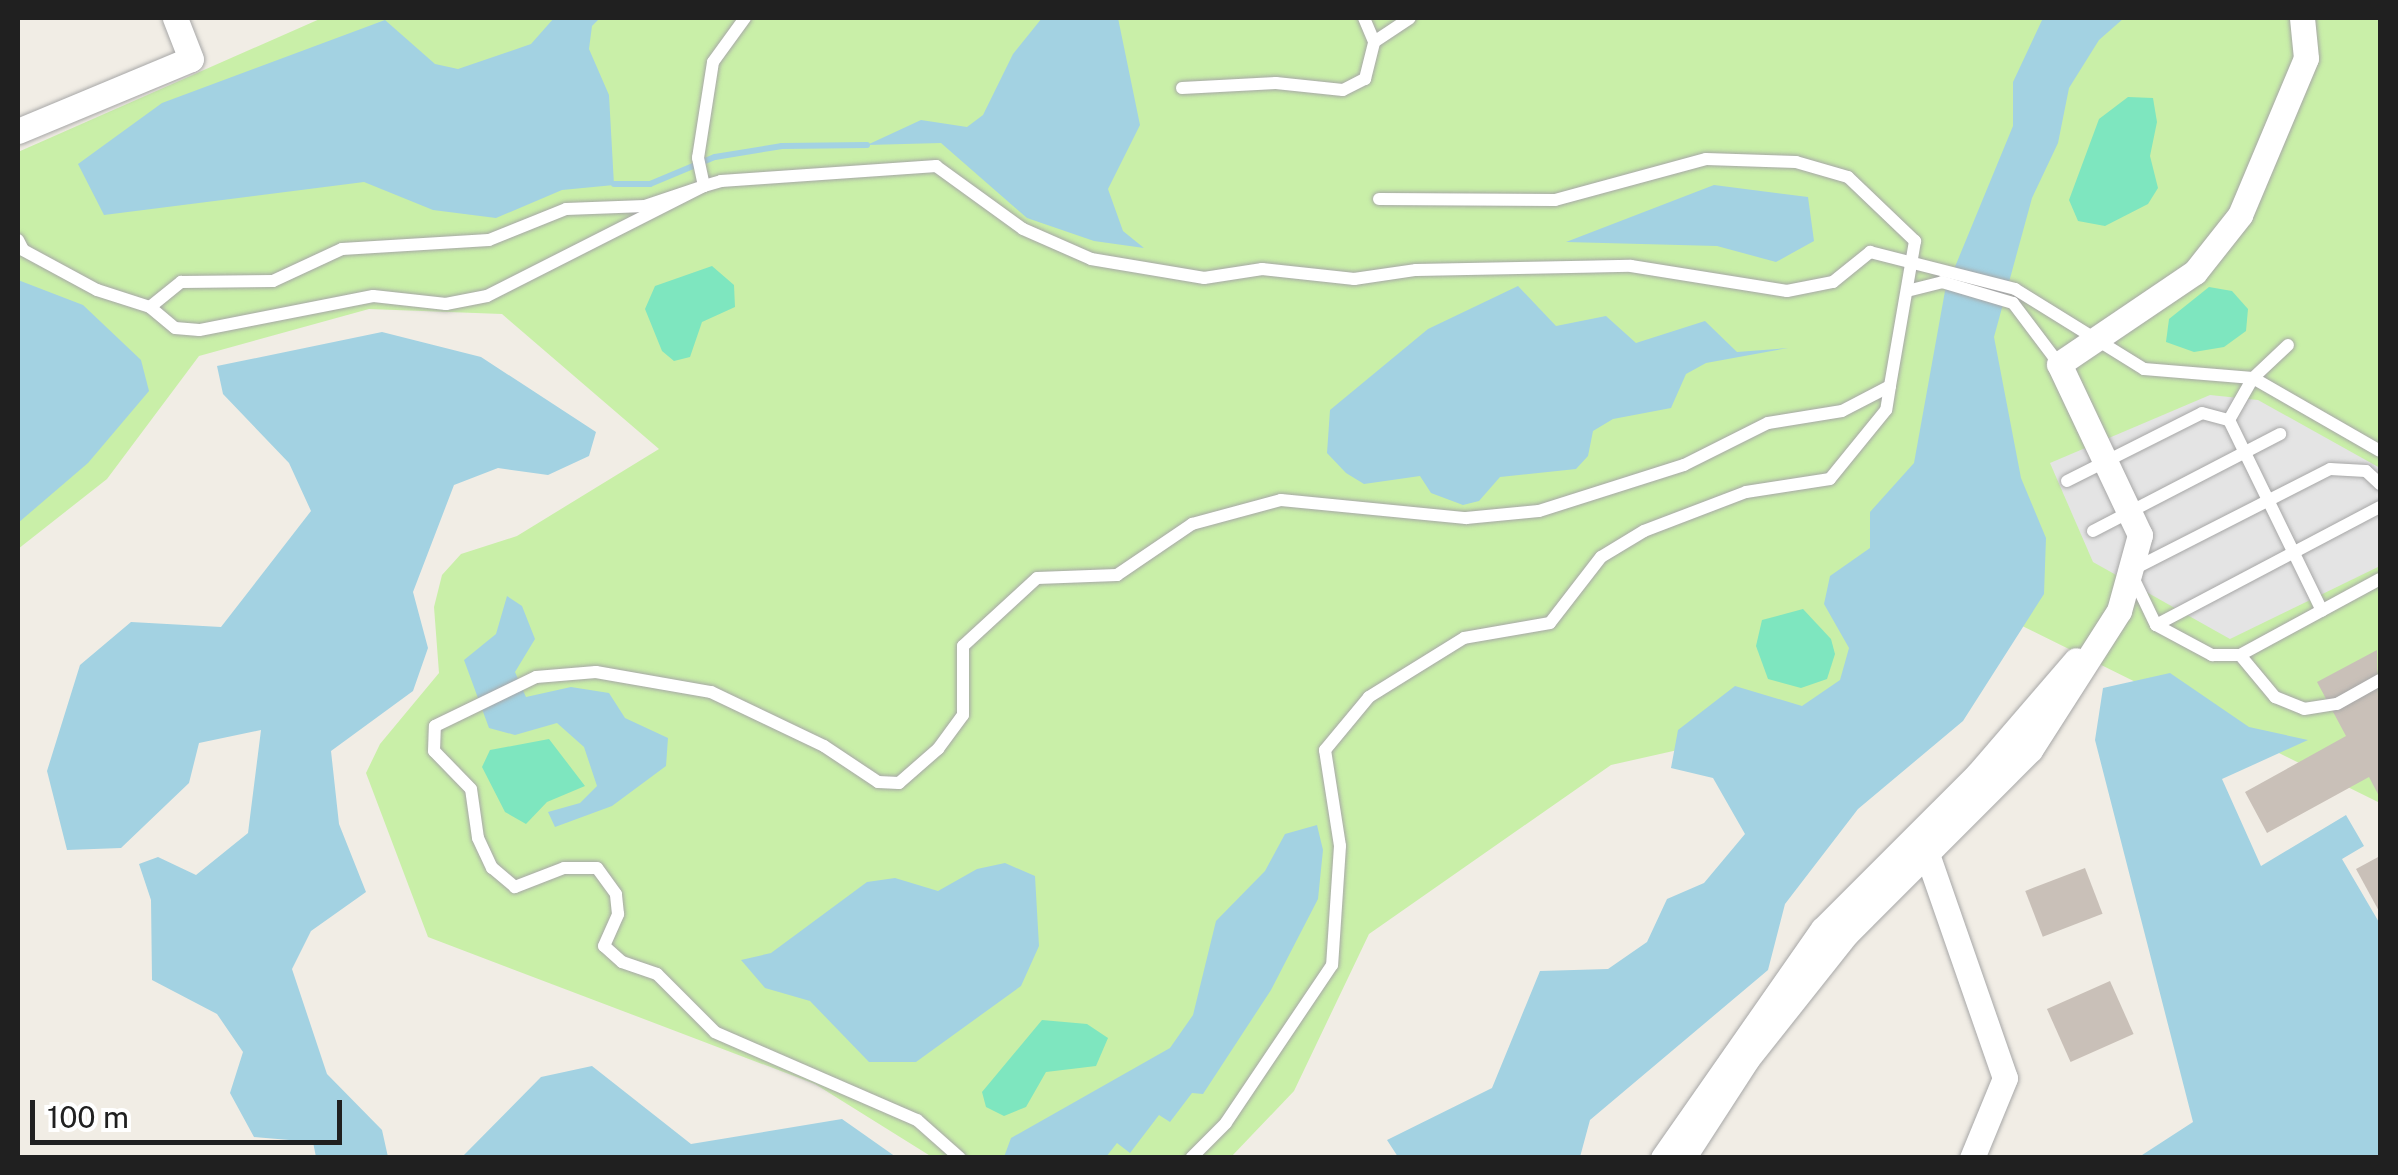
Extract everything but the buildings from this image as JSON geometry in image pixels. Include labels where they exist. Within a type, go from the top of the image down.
[{"type":"street","points":[[18,131],[191,59],[174,18]]},
{"type":"street","points":[[1664,1158],[1823,929],[2030,750],[2119,611],[2140,535],[2059,364],[2195,272],[2240,215],[2306,58],[2302,18]]},
{"type":"street","points":[[1683,1158],[1747,1059],[1917,847]]},
{"type":"street","points":[[1917,847],[2006,1078],[1972,1158]]},
{"type":"lane","points":[[704,186],[698,158],[713,62],[745,18]]},
{"type":"lane","points":[[1182,88],[1276,83],[1342,90],[1365,79],[1374,42],[1364,18]]},
{"type":"lane","points":[[1374,42],[1410,18]]},
{"type":"lane","points":[[1192,1158],[1226,1122],[1332,965],[1340,846],[1325,750],[1369,697],[1464,638],[1550,624],[1601,556],[1644,531],[1746,492],[1830,479],[1886,410],[1916,241],[1848,178],[1796,162],[1706,159],[1556,200],[1379,198]]},
{"type":"lane","points":[[150,306],[180,282],[273,281],[342,249],[489,240],[566,209],[645,206],[704,186],[762,174],[936,166],[1023,229],[1091,259],[1204,278],[1262,269],[1354,279],[1416,270],[1630,266],[1787,291],[1833,282],[1870,252],[1912,266],[1944,267],[2014,296],[2099,336],[2144,368],[2253,378],[2380,451]]},
{"type":"lane","points":[[18,240],[23,250],[97,290],[150,306],[175,328],[199,330],[264,322],[373,296],[446,304],[487,296],[704,186]]},
{"type":"lane","points":[[1908,291],[1942,282],[2014,296],[2059,364]]},
{"type":"lane","points":[[2229,420],[2253,378],[2288,345]]},
{"type":"lane","points":[[960,1158],[917,1120],[714,1032],[657,974],[622,962],[604,946],[618,914],[616,894],[596,868],[564,868],[515,886],[492,868],[478,838],[472,789],[434,751],[435,726],[536,677],[596,672],[711,692],[824,746],[878,782],[899,783],[938,749],[963,715],[963,646],[1038,578],[1117,575],[1192,524],[1280,500],[1466,518],[1539,511],[1684,465],[1768,423],[1842,410],[1890,386]]},
{"type":"lane","points":[[2068,481],[2202,413],[2229,420]]},
{"type":"lane","points":[[2229,420],[2322,611]]},
{"type":"lane","points":[[2093,531],[2280,434]]},
{"type":"lane","points":[[2380,484],[2366,472],[2330,469],[2130,571],[2156,625],[2212,655],[2240,654],[2380,579]]},
{"type":"lane","points":[[2156,625],[2380,508]]},
{"type":"lane","points":[[2240,654],[2274,697],[2304,708],[2337,704],[2380,680]]},
{"type":"green space","points":[[322,18],[2380,18],[2380,803],[2008,619],[1865,708],[1611,765],[1369,934],[1294,1091],[1231,1157],[932,1157],[815,1084],[428,937],[366,773],[380,744],[439,673],[434,607],[442,575],[461,554],[517,536],[659,449],[502,314],[369,309],[199,356],[107,479],[18,549],[18,152]]},
{"type":"green space","points":[[2128,97],[2153,98],[2157,122],[2150,156],[2158,188],[2148,204],[2105,226],[2078,221],[2069,200],[2099,119]]},
{"type":"green space","points":[[712,266],[734,285],[735,307],[702,322],[690,357],[674,361],[662,351],[645,309],[655,286]]},
{"type":"green space","points":[[2209,287],[2232,291],[2248,309],[2246,331],[2224,347],[2194,352],[2166,342],[2169,319]]},
{"type":"green space","points":[[1803,609],[1831,639],[1835,654],[1827,679],[1801,688],[1768,679],[1756,646],[1762,620]]},
{"type":"green space","points":[[549,739],[585,786],[547,802],[526,824],[505,812],[482,767],[490,750]]},
{"type":"green space","points":[[1042,1020],[1087,1024],[1108,1038],[1096,1066],[1046,1072],[1026,1107],[1004,1116],[986,1107],[982,1092]]},
{"type":"shaded area","points":[[2210,395],[2258,400],[2380,468],[2380,566],[2230,639],[2093,562],[2050,463]]},
{"type":"water","points":[[554,18],[600,18],[592,26],[589,49],[609,95],[614,185],[562,190],[496,218],[433,210],[364,182],[104,215],[78,164],[162,103],[385,20],[435,64],[458,69],[531,44]]},
{"type":"water","points":[[1042,18],[1118,18],[1140,125],[1108,189],[1123,231],[1144,248],[1094,241],[1027,218],[941,143],[867,145],[921,120],[967,127],[983,115],[1013,54]]},
{"type":"water","points":[[2043,18],[2124,18],[2099,40],[2069,88],[2058,143],[2032,198],[1994,337],[2021,478],[2046,538],[2044,594],[1963,721],[1858,809],[1785,904],[1768,970],[1590,1120],[1580,1157],[1398,1157],[1387,1140],[1492,1088],[1540,971],[1608,969],[1647,942],[1667,899],[1704,883],[1745,834],[1713,778],[1671,768],[1678,730],[1735,686],[1802,706],[1840,680],[1849,648],[1824,604],[1830,576],[1870,548],[1870,512],[1914,463],[1945,291],[2013,126],[2013,82]]},
{"type":"water","points":[[1714,185],[1808,197],[1814,241],[1776,262],[1717,246],[1566,242]]},
{"type":"water","points":[[18,280],[83,305],[141,360],[149,391],[88,463],[18,523]]},
{"type":"water","points":[[1518,286],[1556,326],[1606,316],[1636,343],[1705,321],[1737,352],[1788,348],[1706,363],[1686,374],[1671,408],[1613,419],[1593,431],[1588,456],[1576,469],[1500,477],[1479,501],[1463,505],[1431,493],[1420,476],[1364,484],[1346,473],[1327,453],[1330,410],[1428,329]]},
{"type":"water","points":[[382,332],[481,357],[596,432],[589,456],[548,475],[498,468],[454,485],[413,592],[428,648],[413,691],[331,751],[339,824],[366,892],[311,931],[292,969],[327,1074],[382,1130],[388,1157],[316,1157],[313,1142],[254,1137],[230,1093],[243,1052],[217,1014],[152,980],[151,900],[139,864],[158,857],[196,875],[248,833],[261,730],[199,743],[189,783],[121,848],[67,850],[47,771],[80,665],[131,622],[221,627],[311,511],[289,463],[223,394],[217,366]]},
{"type":"water","points":[[507,596],[522,606],[535,639],[515,672],[526,697],[571,687],[609,693],[625,718],[668,738],[666,766],[612,806],[555,827],[548,812],[580,803],[597,786],[584,747],[557,723],[515,735],[489,728],[464,660],[496,634]]},
{"type":"water","points":[[2170,673],[2249,727],[2308,740],[2222,779],[2261,866],[2346,815],[2364,846],[2342,859],[2380,924],[2380,1157],[2139,1157],[2193,1122],[2095,740],[2103,688]]},
{"type":"water","points":[[1317,825],[1323,850],[1318,899],[1271,990],[1203,1094],[1192,1093],[1170,1122],[1159,1115],[1130,1153],[1117,1143],[1106,1157],[1004,1157],[1011,1138],[1170,1048],[1193,1015],[1216,921],[1265,871],[1285,834]]},
{"type":"water","points":[[1005,863],[1035,876],[1039,946],[1021,986],[916,1062],[869,1062],[810,1001],[765,988],[741,960],[771,953],[867,882],[895,878],[938,891],[977,869]]},
{"type":"water","points":[[592,1066],[691,1144],[842,1119],[896,1157],[462,1157],[541,1077]]},
{"type":"waterway","points":[[614,184],[650,184],[715,157],[782,146],[867,145]]}]
